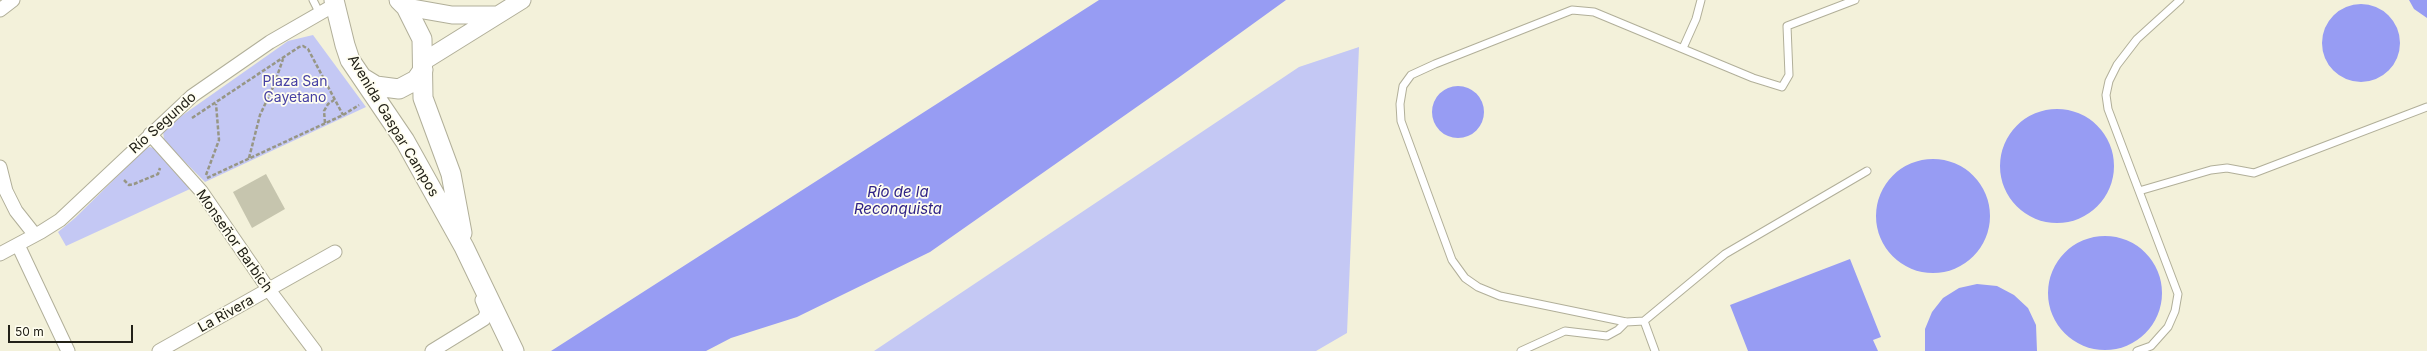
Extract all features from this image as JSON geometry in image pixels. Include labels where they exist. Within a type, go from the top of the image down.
[{"type":"main road","name":"Avenida Gaspar Campos","points":[[403,3],[422,39],[423,98],[451,174],[464,248]]},
{"type":"main road","name":"Avenida Gaspar Campos","points":[[332,4],[350,60],[405,141],[464,248],[503,332],[514,351]]},
{"type":"main road","points":[[362,77],[376,86],[399,89],[416,80],[423,65]]},
{"type":"street","points":[[0,10],[13,0]]},
{"type":"street","points":[[423,65],[522,0]]},
{"type":"street","points":[[403,3],[452,15],[497,15]]},
{"type":"street","name":"Río Segundo","points":[[0,254],[35,236],[60,220],[192,96],[270,42],[332,4]]},
{"type":"street","name":"Monseñor Barbich","points":[[150,134],[201,191],[269,290],[315,351]]},
{"type":"street","points":[[0,167],[6,190],[16,211],[35,236]]},
{"type":"street","points":[[18,245],[68,351]]},
{"type":"street","points":[[432,351],[484,319],[487,312],[462,264],[459,252],[464,248]]},
{"type":"street","name":"La Rivera","points":[[159,351],[335,252]]},
{"type":"lane","points":[[313,0],[332,4]]},
{"type":"lane","points":[[1682,48],[1696,19],[1701,0]]},
{"type":"lane","points":[[1856,0],[1787,26],[1789,75],[1782,87],[1753,78],[1594,12],[1572,10],[1435,64],[1411,75],[1403,86],[1400,104],[1401,121],[1452,260],[1465,278],[1478,287],[1500,296],[1626,322],[1644,321],[1725,254],[1866,171]]},
{"type":"lane","points":[[2137,351],[2151,346],[2168,327],[2175,312],[2178,294],[2108,109],[2106,95],[2109,81],[2117,65],[2137,39],[2180,0]]},
{"type":"lane","points":[[2139,191],[2211,170],[2227,168],[2254,173],[2427,107]]},
{"type":"lane","points":[[1644,321],[1655,351]]},
{"type":"lane","points":[[1521,351],[1565,331],[1607,336],[1618,330],[1626,322]]},
{"type":"path","points":[[189,120],[299,47],[304,46],[308,49],[343,115]]},
{"type":"path","points":[[249,158],[260,115],[274,85],[283,58]]},
{"type":"path","points":[[216,103],[219,140],[205,179],[325,124],[343,115],[374,95]]},
{"type":"path","points":[[325,124],[324,111],[328,104],[334,100]]},
{"type":"path","points":[[125,176],[126,183],[134,184],[158,174],[160,167],[158,164]]},
{"type":"green space","name":"Plaza San Cayetano","points":[[313,35],[366,107],[205,182],[164,141],[163,130],[170,124],[288,41]]},
{"type":"green space","points":[[1359,47],[1347,333],[1316,351],[874,351],[1299,67]]},
{"type":"green space","points":[[150,147],[156,149],[190,189],[66,246],[58,232],[75,218],[146,148]]},
{"type":"water","name":"Río de la Reconquista","points":[[1099,0],[1286,0],[1178,78],[930,252],[797,317],[731,338],[706,351],[551,351]]},
{"type":"water","points":[[2409,0],[2427,0],[2427,18],[2414,9]]},
{"type":"water","points":[[2361,4],[2376,7],[2383,11],[2393,21],[2397,28],[2400,43],[2397,58],[2393,65],[2383,75],[2376,79],[2361,82],[2346,79],[2339,75],[2329,65],[2325,58],[2322,43],[2325,28],[2329,21],[2339,11],[2346,7]]},
{"type":"water","points":[[1453,86],[1463,86],[1477,93],[1484,107],[1484,117],[1477,131],[1463,138],[1453,138],[1443,134],[1436,127],[1432,117],[1432,107],[1436,97],[1443,90]]},
{"type":"water","points":[[2057,109],[2079,113],[2097,126],[2110,144],[2114,166],[2110,188],[2097,206],[2079,219],[2057,223],[2035,219],[2017,206],[2004,188],[2000,166],[2004,144],[2017,126],[2035,113]]},
{"type":"water","points":[[1933,159],[1955,163],[1973,176],[1986,194],[1990,216],[1986,238],[1973,256],[1955,269],[1933,273],[1911,269],[1893,256],[1880,238],[1876,216],[1880,194],[1893,176],[1911,163]]},
{"type":"water","points":[[2105,236],[2127,240],[2145,253],[2158,271],[2162,293],[2158,315],[2145,333],[2127,346],[2105,350],[2083,346],[2065,333],[2052,315],[2048,293],[2052,271],[2065,253],[2083,240]]},
{"type":"water","points":[[1850,259],[1881,337],[1873,340],[1878,351],[1748,351],[1730,305]]},
{"type":"water","points":[[1977,284],[1997,286],[2014,295],[2028,308],[2036,325],[2037,351],[1925,351],[1925,329],[1932,312],[1943,298],[1959,288]]},
{"type":"building","points":[[266,174],[285,209],[252,228],[233,192]]}]
